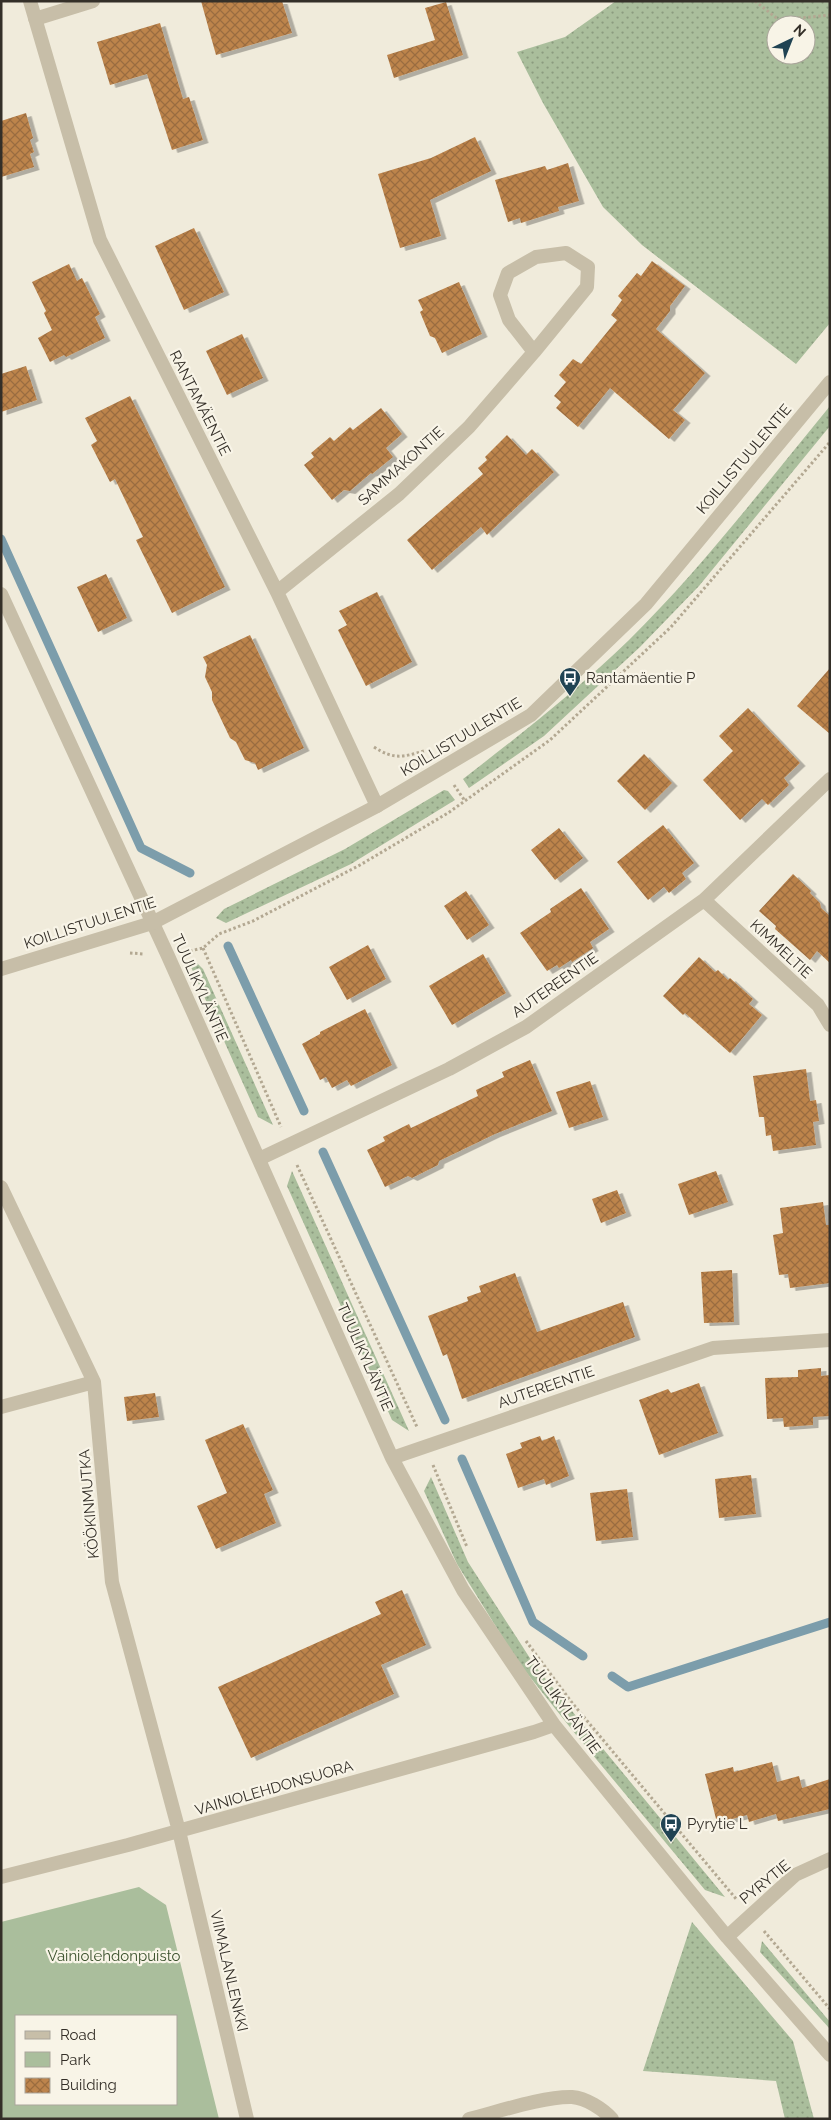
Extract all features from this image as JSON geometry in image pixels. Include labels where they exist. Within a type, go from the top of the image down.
[{"type":"street","name":"RANTAMÄENTIE","points":[[30,1],[100,240],[277,592],[377,806]]},
{"type":"street","points":[[35,19],[93,1]]},
{"type":"street","name":"SAMMAKONTIE","points":[[277,592],[399,494],[469,427],[534,352],[587,287],[588,267],[566,253],[536,256],[508,273],[500,294],[509,320],[534,352]]},
{"type":"street","name":"KOILLISTUULENTIE","points":[[1,969],[152,923],[377,806],[532,714],[646,604],[830,382]]},
{"type":"street","name":"TUULIKYLÄNTIE","points":[[1,594],[168,956],[392,1458],[463,1590],[554,1725],[727,1937],[830,2055]]},
{"type":"street","name":"AUTEREENTIE","points":[[259,1159],[449,1069],[526,1027],[704,900],[830,779]]},
{"type":"street","name":"KIMMELTIE","points":[[704,900],[818,1005],[830,1025]]},
{"type":"street","name":"KÖÖKINMUTKA","points":[[1,1187],[94,1382],[112,1582],[179,1831]]},
{"type":"street","name":"AUTEREENTIE","points":[[392,1458],[713,1348],[830,1340]]},
{"type":"street","points":[[1,1408],[94,1382]]},
{"type":"street","name":"VAINIOLEHDONSUORA","points":[[1,1877],[179,1831],[554,1725]]},
{"type":"street","name":"VIIMALANLENKKI","points":[[179,1831],[247,2119]]},
{"type":"street","name":"PYRYTIE","points":[[727,1937],[795,1875],[830,1859]]},
{"type":"street","points":[[469,2119],[553,2099],[573,2097],[591,2103],[612,2119]]},
{"type":"path","points":[[755,1],[779,20],[830,15]]},
{"type":"path","points":[[371,745],[386,755],[403,757],[430,749],[465,801]]},
{"type":"path","points":[[128,953],[168,956],[203,948],[289,1146],[425,1446],[470,1556]]},
{"type":"path","points":[[520,1634],[572,1704],[830,2009]]},
{"type":"green space","points":[[616,1],[830,1],[830,323],[796,364],[642,245],[603,207],[543,103],[517,52],[565,37]]},
{"type":"green space","points":[[830,406],[830,426],[699,586],[640,647],[544,736],[469,788],[463,779],[569,694],[609,659],[656,613],[732,526]]},
{"type":"green space","points":[[444,790],[448,791],[455,800],[351,864],[226,923],[216,918],[224,909],[345,849]]},
{"type":"green space","points":[[197,963],[203,969],[273,1125],[258,1117],[191,967]]},
{"type":"green space","points":[[292,1171],[409,1431],[392,1420],[287,1186]]},
{"type":"green space","points":[[431,1477],[468,1562],[535,1666],[725,1897],[705,1890],[518,1662],[457,1564],[424,1491]]},
{"type":"green space","name":"Vainiolehdonpuisto","points":[[139,1887],[166,1905],[219,2119],[1,2119],[1,1922]]},
{"type":"green space","points":[[692,1922],[793,2041],[814,2119],[785,2119],[776,2081],[643,2071]]},
{"type":"green space","points":[[762,1941],[830,2022],[830,2029],[760,1952]]},
{"type":"building","points":[[201,1],[282,1],[292,33],[216,55]]},
{"type":"building","points":[[446,2],[463,55],[394,78],[387,55],[435,40],[425,8]]},
{"type":"building","points":[[160,23],[183,99],[189,97],[203,140],[172,150],[147,74],[110,85],[97,42]]},
{"type":"building","points":[[26,113],[33,138],[30,140],[34,152],[30,154],[34,167],[1,177],[1,121]]},
{"type":"building","points":[[475,137],[491,171],[430,200],[441,236],[400,248],[378,174],[431,158]]},
{"type":"building","points":[[568,163],[579,201],[558,207],[559,211],[521,223],[520,218],[508,222],[495,180],[545,166],[547,170]]},
{"type":"building","points":[[194,228],[224,292],[184,310],[155,246]]},
{"type":"building","points":[[652,261],[685,286],[670,306],[670,311],[656,329],[705,373],[673,410],[685,420],[669,439],[610,388],[578,427],[556,408],[561,402],[554,396],[566,382],[559,375],[573,359],[581,364],[617,320],[611,315],[622,300],[618,296],[637,273],[641,276]]},
{"type":"building","points":[[69,264],[77,281],[82,278],[100,314],[95,317],[105,338],[66,357],[64,355],[50,362],[38,338],[52,330],[44,313],[46,311],[32,282]]},
{"type":"building","points":[[459,282],[482,334],[442,353],[435,338],[430,336],[420,312],[423,310],[418,300]]},
{"type":"building","points":[[242,334],[263,378],[227,395],[206,351]]},
{"type":"building","points":[[26,366],[37,400],[1,412],[1,374]]},
{"type":"building","points":[[130,396],[225,587],[172,613],[136,540],[143,537],[115,479],[110,482],[91,445],[97,441],[85,418]]},
{"type":"building","points":[[381,408],[402,434],[386,448],[393,457],[350,491],[344,490],[332,500],[304,465],[314,457],[311,453],[330,437],[334,441],[350,427],[353,430]]},
{"type":"building","points":[[507,435],[526,455],[532,449],[554,472],[487,535],[481,527],[432,570],[407,540],[483,474],[478,468],[487,460],[485,457]]},
{"type":"building","points":[[106,574],[127,618],[98,632],[77,587]]},
{"type":"building","points":[[377,592],[412,662],[366,686],[338,630],[347,625],[339,611]]},
{"type":"building","points":[[250,635],[304,748],[258,770],[255,763],[245,760],[236,742],[230,738],[212,700],[212,692],[205,677],[207,665],[203,657]]},
{"type":"building","points":[[830,668],[830,734],[797,706]]},
{"type":"building","points":[[748,708],[800,763],[784,778],[789,785],[768,805],[762,799],[740,820],[703,780],[733,751],[719,736]]},
{"type":"building","points":[[644,754],[672,783],[645,810],[617,781]]},
{"type":"building","points":[[663,825],[694,863],[682,873],[686,879],[669,893],[664,887],[648,900],[617,862]]},
{"type":"building","points":[[559,828],[583,858],[555,880],[531,850]]},
{"type":"building","points":[[793,874],[811,891],[810,893],[820,903],[821,908],[830,916],[830,963],[817,951],[810,960],[775,929],[776,926],[759,911]]},
{"type":"building","points":[[581,888],[609,929],[590,942],[593,948],[572,962],[571,960],[559,968],[557,965],[547,971],[520,933],[551,912],[550,909]]},
{"type":"building","points":[[466,891],[489,925],[467,940],[444,906]]},
{"type":"building","points":[[368,945],[386,979],[347,1000],[329,967]]},
{"type":"building","points":[[483,954],[506,993],[452,1025],[429,986]]},
{"type":"building","points":[[699,957],[715,972],[718,970],[728,980],[730,978],[753,999],[749,1004],[762,1015],[730,1053],[685,1013],[683,1015],[663,996]]},
{"type":"building","points":[[365,1009],[392,1065],[351,1086],[347,1080],[332,1088],[326,1077],[320,1080],[302,1044],[320,1034],[320,1032]]},
{"type":"building","points":[[530,1060],[552,1111],[495,1134],[439,1161],[438,1165],[412,1178],[408,1176],[385,1187],[367,1150],[385,1141],[383,1137],[409,1124],[411,1128],[478,1096],[476,1090],[504,1077],[502,1072]]},
{"type":"building","points":[[806,1069],[810,1101],[816,1100],[819,1121],[813,1122],[816,1145],[773,1151],[771,1135],[766,1136],[764,1117],[759,1117],[753,1076]]},
{"type":"building","points":[[590,1081],[603,1117],[569,1128],[556,1092]]},
{"type":"building","points":[[716,1171],[728,1202],[689,1215],[678,1184]]},
{"type":"building","points":[[617,1190],[626,1213],[601,1223],[592,1199]]},
{"type":"building","points":[[823,1202],[826,1225],[830,1225],[830,1283],[790,1288],[788,1274],[779,1275],[773,1235],[783,1233],[780,1208]]},
{"type":"building","points":[[732,1270],[734,1322],[704,1323],[701,1272]]},
{"type":"building","points":[[515,1273],[537,1332],[623,1302],[635,1337],[462,1399],[447,1354],[443,1356],[428,1316],[468,1301],[467,1297],[481,1292],[479,1286]]},
{"type":"building","points":[[821,1368],[821,1376],[830,1375],[830,1416],[813,1417],[813,1425],[784,1427],[783,1418],[767,1419],[765,1378],[798,1377],[798,1370]]},
{"type":"building","points":[[699,1383],[718,1433],[659,1455],[639,1400],[668,1389],[671,1393]]},
{"type":"building","points":[[155,1393],[159,1417],[127,1421],[124,1397]]},
{"type":"building","points":[[243,1424],[273,1490],[264,1494],[276,1523],[216,1549],[197,1506],[227,1493],[205,1440]]},
{"type":"building","points":[[540,1436],[542,1441],[554,1436],[569,1476],[546,1485],[544,1479],[518,1488],[506,1454],[522,1448],[520,1443]]},
{"type":"building","points":[[751,1475],[756,1514],[719,1518],[715,1479]]},
{"type":"building","points":[[627,1489],[633,1537],[596,1541],[590,1493]]},
{"type":"building","points":[[402,1590],[426,1645],[381,1665],[394,1694],[251,1758],[218,1687],[381,1614],[375,1602]]},
{"type":"building","points":[[772,1762],[777,1782],[799,1776],[802,1788],[830,1779],[830,1809],[778,1821],[776,1814],[749,1822],[747,1815],[717,1823],[705,1774],[733,1767],[734,1772]]},
{"type":"waterway","points":[[1,539],[141,848],[190,873]]},
{"type":"waterway","points":[[228,946],[304,1111]]},
{"type":"waterway","points":[[323,1152],[445,1420]]},
{"type":"waterway","points":[[462,1459],[533,1622],[583,1656]]},
{"type":"waterway","points":[[612,1676],[628,1687],[830,1622]]},
{"type":"place","name":"Rantamäentie P","points":[[570,697]]},
{"type":"place","name":"Pyrytie L","points":[[671,1843]]}]
